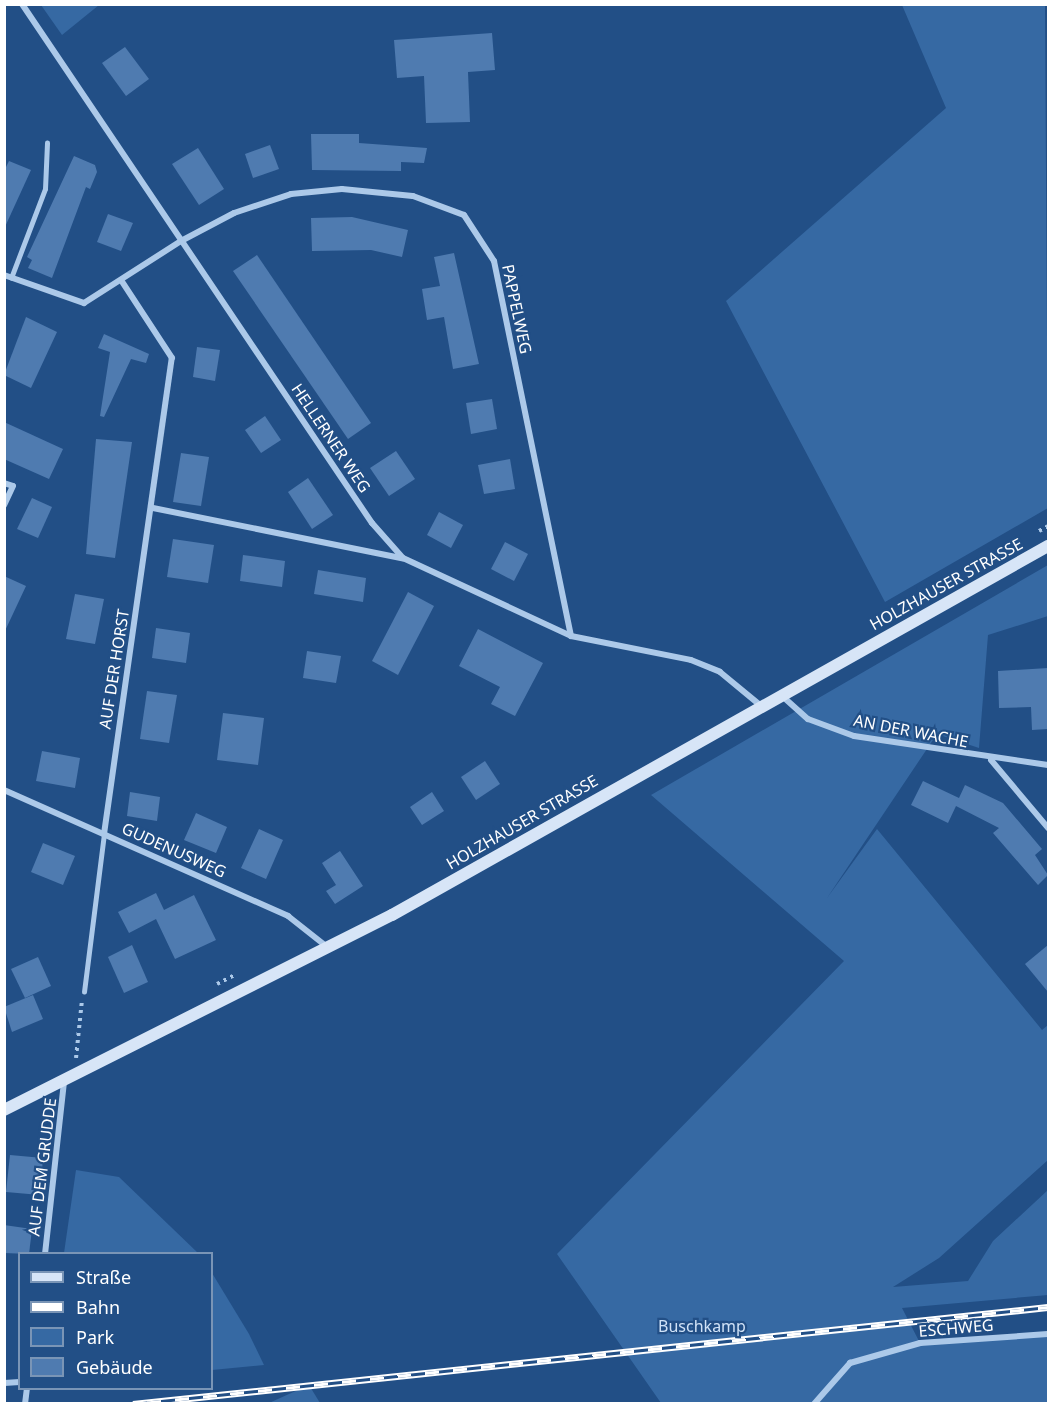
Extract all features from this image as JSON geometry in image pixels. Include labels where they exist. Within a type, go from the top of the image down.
[{"type":"street","name":"HELLERNER WEG","points":[[22,4],[372,522],[404,558],[571,636],[691,660],[720,672],[760,705]]},
{"type":"street","name":"PAPPELWEG","points":[[8,276],[73,303],[84,303],[180,241],[234,213],[291,194],[332,190],[413,196],[464,215],[494,261],[571,636]]},
{"type":"street","name":"AUF DER HORST","points":[[104,834],[153,508],[172,358],[121,280]]},
{"type":"street","points":[[4,483],[13,486],[4,505]]},
{"type":"street","points":[[153,508],[404,558]]},
{"type":"street","name":"HOLZHAUSER STRASSE","points":[[4,1110],[64,1083],[326,946],[392,915],[760,705],[1048,546]]},
{"type":"street","name":"AN DER WACHE","points":[[780,694],[808,719],[854,736],[990,760],[1048,765]]},
{"type":"street","points":[[990,760],[1048,828]]},
{"type":"street","name":"GUDENUSWEG","points":[[4,790],[288,916],[326,946]]},
{"type":"street","name":"AUF DEM GRUDDE","points":[[45,1252],[64,1083]]},
{"type":"street","name":"ESCHWEG","points":[[814,1404],[850,1363],[920,1343],[1048,1334]]},
{"type":"lane","points":[[8,276],[45,189],[47,143]]},
{"type":"lane","points":[[84,992],[104,834]]},
{"type":"path","points":[[1028,538],[1048,526]]},
{"type":"path","points":[[206,992],[242,971]]},
{"type":"path","points":[[76,1062],[84,992]]},
{"type":"path","points":[[66,1067],[87,1057]]},
{"type":"green space","points":[[41,5],[99,5],[62,35]]},
{"type":"green space","points":[[902,5],[1045,5],[1048,508],[885,602],[726,301],[946,108]]},
{"type":"green space","name":"Buschkamp","points":[[1048,565],[1048,616],[988,635],[979,748],[937,734],[827,898],[877,829],[1042,1030],[1048,1025],[1048,1160],[939,1258],[893,1287],[968,1281],[993,1241],[1048,1190],[1048,1295],[902,1308],[920,1343],[1048,1334],[1048,1403],[661,1403],[557,1254],[844,961],[651,795]]},
{"type":"green space","points":[[76,1170],[119,1177],[197,1252],[64,1252]]},
{"type":"green space","points":[[213,1275],[249,1334],[264,1365],[213,1370]]},
{"type":"green space","points":[[309,1385],[320,1403],[269,1403]]},
{"type":"building","points":[[492,33],[495,70],[468,72],[470,122],[426,123],[424,76],[397,78],[394,40]]},
{"type":"building","points":[[125,47],[149,79],[126,96],[102,63]]},
{"type":"building","points":[[311,134],[359,134],[359,143],[427,148],[424,163],[401,162],[401,171],[312,170]]},
{"type":"building","points":[[270,145],[279,169],[253,178],[245,154]]},
{"type":"building","points":[[198,148],[224,189],[199,205],[172,164]]},
{"type":"building","points":[[74,156],[95,165],[97,172],[90,189],[86,187],[52,278],[28,268],[32,260],[27,257]]},
{"type":"building","points":[[9,161],[31,170],[4,229],[4,171]]},
{"type":"building","points":[[108,214],[133,223],[121,251],[97,242]]},
{"type":"building","points":[[352,217],[408,230],[402,257],[371,250],[312,251],[311,218]]},
{"type":"building","points":[[454,253],[479,364],[453,369],[444,317],[427,320],[422,289],[440,286],[434,257]]},
{"type":"building","points":[[257,255],[371,423],[348,439],[233,271]]},
{"type":"building","points":[[26,317],[57,332],[31,388],[4,375]]},
{"type":"building","points":[[104,334],[149,354],[146,363],[131,359],[104,417],[100,416],[110,352],[98,348]]},
{"type":"building","points":[[197,347],[220,350],[215,381],[193,377]]},
{"type":"building","points":[[492,399],[497,429],[471,434],[466,403]]},
{"type":"building","points":[[265,416],[281,440],[261,453],[245,430]]},
{"type":"building","points":[[4,422],[63,449],[49,479],[4,459]]},
{"type":"building","points":[[96,439],[132,442],[115,558],[86,554]]},
{"type":"building","points":[[396,451],[415,479],[389,496],[370,468]]},
{"type":"building","points":[[181,453],[209,457],[201,506],[173,502]]},
{"type":"building","points":[[510,459],[515,489],[484,494],[478,465]]},
{"type":"building","points":[[308,478],[333,515],[312,529],[288,492]]},
{"type":"building","points":[[32,498],[52,507],[38,538],[17,529]]},
{"type":"building","points":[[439,512],[463,525],[451,548],[427,535]]},
{"type":"building","points":[[173,539],[214,545],[208,583],[167,577]]},
{"type":"building","points":[[505,542],[528,554],[514,581],[491,569]]},
{"type":"building","points":[[243,555],[285,561],[282,587],[240,581]]},
{"type":"building","points":[[318,570],[366,578],[363,602],[314,594]]},
{"type":"building","points":[[4,576],[26,586],[4,633]]},
{"type":"building","points":[[408,592],[434,606],[398,675],[372,661]]},
{"type":"building","points":[[75,594],[104,599],[95,644],[66,639]]},
{"type":"building","points":[[156,628],[190,633],[186,663],[152,658]]},
{"type":"building","points":[[478,629],[543,663],[515,716],[491,704],[500,687],[459,666]]},
{"type":"building","points":[[307,651],[341,656],[336,683],[303,678]]},
{"type":"building","points":[[1048,668],[1048,729],[1032,730],[1031,707],[999,708],[998,671]]},
{"type":"building","points":[[147,691],[177,695],[169,743],[140,739]]},
{"type":"building","points":[[223,713],[264,718],[258,765],[217,760]]},
{"type":"building","points":[[42,751],[80,758],[75,788],[36,781]]},
{"type":"building","points":[[485,761],[500,784],[476,800],[461,777]]},
{"type":"building","points":[[923,781],[959,798],[965,785],[1003,803],[1042,849],[1035,855],[1048,875],[1038,885],[993,833],[999,828],[956,806],[948,823],[911,805]]},
{"type":"building","points":[[130,792],[160,797],[157,821],[127,816]]},
{"type":"building","points":[[432,792],[444,811],[422,825],[410,807]]},
{"type":"building","points":[[196,813],[227,827],[216,853],[184,840]]},
{"type":"building","points":[[259,829],[283,840],[266,879],[241,868]]},
{"type":"building","points":[[43,843],[75,856],[63,885],[31,872]]},
{"type":"building","points":[[340,851],[363,886],[335,904],[326,891],[336,885],[322,863]]},
{"type":"building","points":[[156,893],[164,910],[194,895],[216,940],[175,959],[156,919],[129,933],[118,912]]},
{"type":"building","points":[[132,945],[148,982],[124,993],[108,957]]},
{"type":"building","points":[[1048,945],[1048,992],[1025,964]]},
{"type":"building","points":[[38,957],[51,986],[25,998],[11,969]]},
{"type":"building","points":[[33,995],[43,1019],[12,1032],[4,1007]]},
{"type":"building","points":[[10,1155],[43,1158],[40,1195],[6,1192]]},
{"type":"building","points":[[4,1225],[32,1229],[29,1252],[4,1253]]},
{"type":"railway","points":[[133,1404],[1048,1307]]}]
